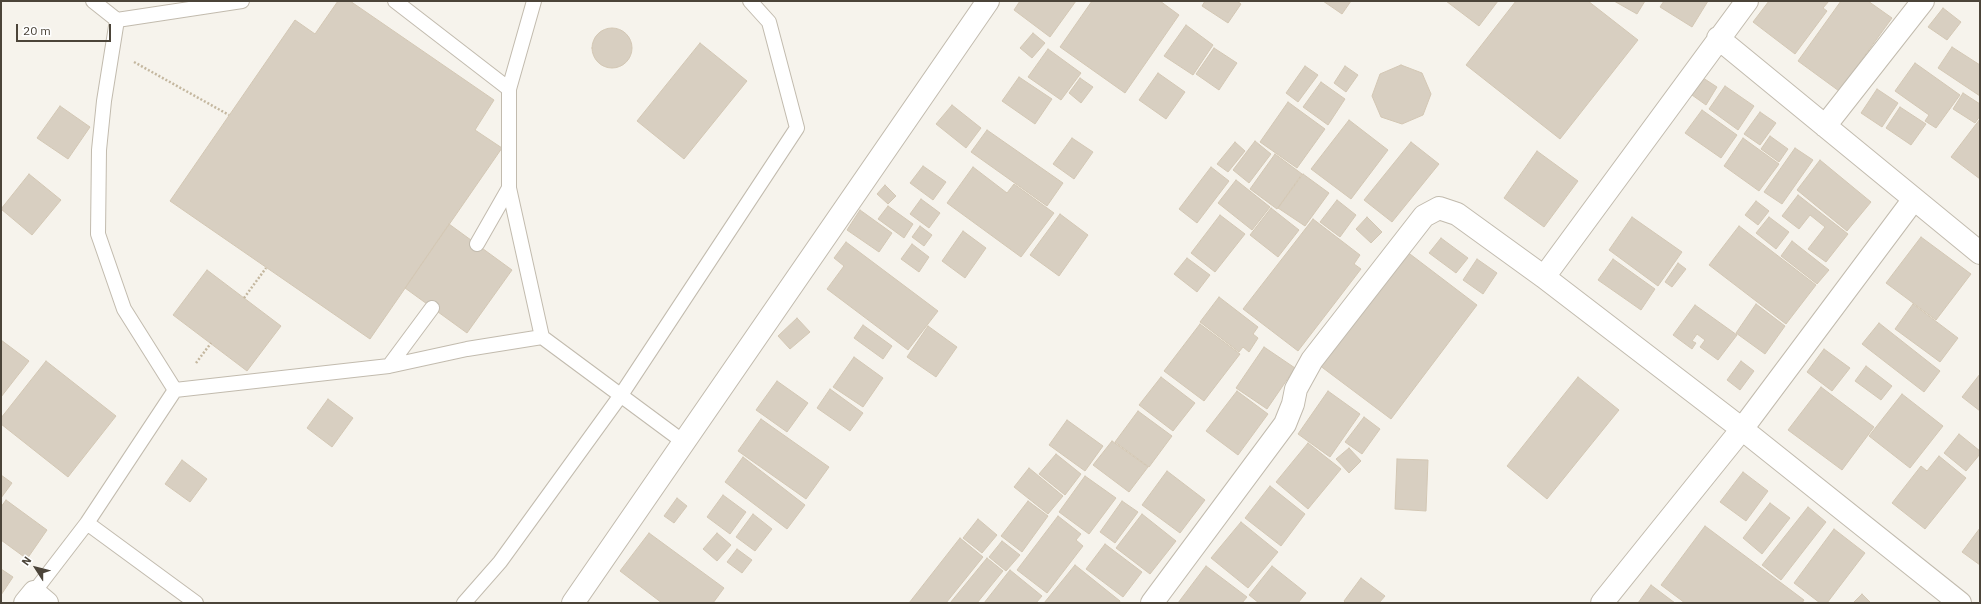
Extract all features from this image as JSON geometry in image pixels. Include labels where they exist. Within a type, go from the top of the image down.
[{"type":"street","points":[[573,603],[685,443],[988,1]]},
{"type":"street","points":[[1544,278],[1718,38],[1747,1]]},
{"type":"street","points":[[1825,126],[1923,1]]},
{"type":"street","points":[[1718,38],[1980,253]]},
{"type":"street","points":[[1602,603],[1742,429],[1914,199]]},
{"type":"street","points":[[1152,603],[1285,424],[1293,404],[1296,389],[1312,360],[1424,216],[1439,208],[1457,214],[1544,278],[1742,429],[1960,603]]},
{"type":"lane","points":[[93,1],[117,20],[242,1]]},
{"type":"lane","points":[[395,1],[509,89]]},
{"type":"lane","points":[[534,1],[509,89],[509,188],[542,337],[685,443]]},
{"type":"lane","points":[[464,603],[500,562],[621,396],[797,128],[769,22],[750,1]]},
{"type":"lane","points":[[117,20],[104,101],[99,150],[98,234],[124,309],[175,390]]},
{"type":"lane","points":[[477,244],[509,188]]},
{"type":"lane","points":[[389,366],[432,308]]},
{"type":"lane","points":[[175,390],[389,366],[467,349],[542,337]]},
{"type":"lane","points":[[35,599],[175,390]]},
{"type":"lane","points":[[87,523],[196,603]]},
{"type":"path","points":[[113,50],[229,115]]},
{"type":"path","points":[[244,298],[266,268]]},
{"type":"building","points":[[338,1],[350,1],[494,100],[475,130],[502,148],[370,339],[170,201],[295,20],[315,34]]},
{"type":"building","points":[[1020,1],[1076,1],[1050,37],[1014,10]]},
{"type":"building","points":[[1092,1],[1160,1],[1179,15],[1125,93],[1060,47]]},
{"type":"building","points":[[1205,1],[1237,1],[1241,4],[1228,23],[1202,6]]},
{"type":"building","points":[[1323,1],[1351,1],[1342,14]]},
{"type":"building","points":[[1446,1],[1498,1],[1479,26]]},
{"type":"building","points":[[1516,1],[1588,1],[1638,40],[1560,139],[1466,65]]},
{"type":"building","points":[[1614,1],[1645,1],[1637,14]]},
{"type":"building","points":[[1664,1],[1708,1],[1692,27],[1660,7]]},
{"type":"building","points":[[1769,1],[1829,1],[1823,8],[1827,11],[1795,54],[1753,22]]},
{"type":"building","points":[[1841,1],[1868,1],[1892,18],[1839,91],[1798,61]]},
{"type":"building","points":[[1943,8],[1961,22],[1947,40],[1928,27]]},
{"type":"building","points":[[1186,25],[1213,45],[1193,75],[1164,56]]},
{"type":"building","points":[[608,28],[616,28],[623,31],[629,37],[632,48],[629,59],[623,65],[616,68],[608,68],[601,65],[595,59],[592,52],[592,44],[595,37],[601,31]]},
{"type":"building","points":[[1033,33],[1045,43],[1032,58],[1020,48]]},
{"type":"building","points":[[700,43],[747,81],[684,159],[637,121]]},
{"type":"building","points":[[1952,47],[1980,65],[1980,96],[1938,68]]},
{"type":"building","points":[[1214,48],[1237,63],[1219,90],[1196,74]]},
{"type":"building","points":[[1048,49],[1081,73],[1061,100],[1028,77]]},
{"type":"building","points":[[1915,63],[1960,95],[1936,128],[1925,121],[1929,115],[1895,91]]},
{"type":"building","points":[[1401,65],[1422,73],[1431,94],[1423,115],[1402,124],[1381,117],[1372,96],[1380,74]]},
{"type":"building","points":[[1305,66],[1318,75],[1298,102],[1286,93]]},
{"type":"building","points":[[1345,66],[1358,75],[1346,92],[1334,83]]},
{"type":"building","points":[[1158,73],[1185,92],[1166,119],[1139,100]]},
{"type":"building","points":[[1697,74],[1717,87],[1706,105],[1685,90]]},
{"type":"building","points":[[1019,77],[1052,99],[1035,124],[1002,101]]},
{"type":"building","points":[[1080,78],[1093,87],[1081,103],[1069,93]]},
{"type":"building","points":[[1321,82],[1345,99],[1328,125],[1303,107]]},
{"type":"building","points":[[1725,86],[1754,106],[1738,130],[1709,109]]},
{"type":"building","points":[[1877,89],[1898,103],[1882,127],[1861,113]]},
{"type":"building","points":[[1963,93],[1980,104],[1980,116],[1975,123],[1953,109]]},
{"type":"building","points":[[1288,102],[1325,129],[1297,168],[1260,142]]},
{"type":"building","points":[[952,105],[981,128],[966,148],[936,124]]},
{"type":"building","points":[[60,106],[90,127],[68,159],[37,138]]},
{"type":"building","points":[[1900,107],[1926,124],[1911,145],[1886,128]]},
{"type":"building","points":[[1702,110],[1737,135],[1721,158],[1685,133]]},
{"type":"building","points":[[1760,112],[1776,123],[1760,145],[1744,134]]},
{"type":"building","points":[[1980,119],[1980,179],[1951,157]]},
{"type":"building","points":[[1349,120],[1388,150],[1351,199],[1311,169]]},
{"type":"building","points":[[987,130],[1063,183],[1047,206],[971,152]]},
{"type":"building","points":[[1770,136],[1788,149],[1779,162],[1761,149]]},
{"type":"building","points":[[1072,138],[1093,152],[1074,179],[1053,164]]},
{"type":"building","points":[[1743,138],[1779,164],[1759,191],[1724,166]]},
{"type":"building","points":[[1255,141],[1271,154],[1249,183],[1233,170]]},
{"type":"building","points":[[1235,142],[1245,151],[1228,172],[1217,164]]},
{"type":"building","points":[[1411,142],[1439,164],[1392,222],[1364,200]]},
{"type":"building","points":[[1795,148],[1813,160],[1782,204],[1764,192]]},
{"type":"building","points":[[1537,151],[1578,181],[1544,227],[1504,198]]},
{"type":"building","points":[[1275,154],[1302,174],[1277,209],[1250,189]]},
{"type":"building","points":[[1820,160],[1871,202],[1847,231],[1797,190]]},
{"type":"building","points":[[923,166],[946,182],[933,200],[910,183]]},
{"type":"building","points":[[973,167],[1007,193],[1014,184],[1054,213],[1021,257],[947,203]]},
{"type":"building","points":[[1211,167],[1229,181],[1197,223],[1179,209]]},
{"type":"building","points":[[29,174],[61,200],[32,235],[1,209]]},
{"type":"building","points":[[1303,174],[1329,193],[1305,226],[1278,208]]},
{"type":"building","points":[[1236,180],[1270,207],[1252,230],[1218,203]]},
{"type":"building","points":[[885,185],[896,196],[888,204],[877,194]]},
{"type":"building","points":[[1798,195],[1848,234],[1826,262],[1808,249],[1825,227],[1810,215],[1799,229],[1782,216]]},
{"type":"building","points":[[921,199],[940,213],[929,228],[910,214]]},
{"type":"building","points":[[1337,200],[1356,215],[1340,237],[1320,222]]},
{"type":"building","points":[[1756,201],[1769,211],[1758,225],[1745,215]]},
{"type":"building","points":[[888,206],[913,224],[904,238],[878,219]]},
{"type":"building","points":[[1271,208],[1299,230],[1278,257],[1250,235]]},
{"type":"building","points":[[860,210],[892,233],[879,252],[847,230]]},
{"type":"building","points":[[1060,214],[1088,235],[1059,276],[1030,255]]},
{"type":"building","points":[[1220,215],[1245,234],[1215,272],[1191,253]]},
{"type":"building","points":[[1367,217],[1382,232],[1371,243],[1356,229]]},
{"type":"building","points":[[1632,217],[1682,252],[1658,286],[1609,250]]},
{"type":"building","points":[[1769,217],[1789,232],[1776,249],[1756,233]]},
{"type":"building","points":[[1313,219],[1360,255],[1354,264],[1361,269],[1298,351],[1243,309]]},
{"type":"building","points":[[449,224],[512,270],[467,333],[405,288]]},
{"type":"building","points":[[920,226],[932,235],[924,246],[912,237]]},
{"type":"building","points":[[1739,226],[1816,285],[1786,324],[1709,265]]},
{"type":"building","points":[[963,231],[986,248],[965,278],[942,261]]},
{"type":"building","points":[[1921,237],[1971,274],[1936,320],[1886,283]]},
{"type":"building","points":[[1441,238],[1468,258],[1456,273],[1429,253]]},
{"type":"building","points":[[1792,241],[1829,270],[1817,284],[1781,256]]},
{"type":"building","points":[[846,242],[938,311],[908,350],[827,289],[844,266],[834,258]]},
{"type":"building","points":[[912,244],[929,257],[919,272],[901,259]]},
{"type":"building","points":[[1406,251],[1477,305],[1391,419],[1319,365]]},
{"type":"building","points":[[1187,258],[1210,275],[1197,292],[1174,274]]},
{"type":"building","points":[[1477,259],[1497,273],[1483,294],[1463,280]]},
{"type":"building","points":[[1613,259],[1655,289],[1641,310],[1598,280]]},
{"type":"building","points":[[1678,263],[1686,269],[1672,287],[1665,282]]},
{"type":"building","points":[[207,270],[281,326],[247,371],[173,315]]},
{"type":"building","points":[[1219,297],[1258,327],[1253,334],[1258,338],[1249,352],[1243,347],[1239,352],[1200,322]]},
{"type":"building","points":[[1756,304],[1785,326],[1765,354],[1736,333]]},
{"type":"building","points":[[1913,304],[1958,338],[1940,362],[1895,329]]},
{"type":"building","points":[[1695,305],[1737,335],[1718,360],[1700,347],[1705,340],[1697,334],[1692,341],[1696,343],[1692,349],[1673,335]]},
{"type":"building","points":[[797,318],[810,332],[790,349],[778,336]]},
{"type":"building","points":[[1879,323],[1940,371],[1924,392],[1862,344]]},
{"type":"building","points":[[1200,324],[1240,354],[1204,401],[1164,371]]},
{"type":"building","points":[[863,325],[892,346],[883,359],[854,338]]},
{"type":"building","points":[[928,326],[957,347],[936,377],[907,357]]},
{"type":"building","points":[[1,340],[29,361],[1,397]]},
{"type":"building","points":[[1264,347],[1295,368],[1267,409],[1236,388]]},
{"type":"building","points":[[1824,349],[1850,368],[1832,391],[1807,372]]},
{"type":"building","points":[[854,357],[883,378],[863,407],[833,387]]},
{"type":"building","points":[[46,361],[116,416],[68,477],[1,424],[1,418]]},
{"type":"building","points":[[1741,361],[1754,371],[1740,390],[1727,380]]},
{"type":"building","points":[[1866,366],[1892,386],[1881,400],[1855,381]]},
{"type":"building","points":[[1980,374],[1980,411],[1962,397]]},
{"type":"building","points":[[1161,377],[1195,403],[1173,431],[1139,405]]},
{"type":"building","points":[[1578,377],[1619,410],[1547,499],[1507,466]]},
{"type":"building","points":[[777,381],[808,403],[787,432],[756,410]]},
{"type":"building","points":[[1821,387],[1874,427],[1842,470],[1788,430]]},
{"type":"building","points":[[830,389],[863,413],[850,431],[817,408]]},
{"type":"building","points":[[1237,391],[1268,414],[1238,455],[1206,431]]},
{"type":"building","points":[[1328,391],[1360,414],[1330,457],[1298,434]]},
{"type":"building","points":[[1902,394],[1943,426],[1910,468],[1869,436]]},
{"type":"building","points":[[328,399],[353,418],[332,447],[307,428]]},
{"type":"building","points":[[1138,411],[1172,436],[1149,467],[1115,442]]},
{"type":"building","points":[[1364,417],[1380,429],[1362,454],[1345,442]]},
{"type":"building","points":[[761,419],[829,467],[806,499],[738,451]]},
{"type":"building","points":[[1067,420],[1103,446],[1085,471],[1049,445]]},
{"type":"building","points":[[1959,434],[1980,451],[1980,454],[1966,471],[1944,453]]},
{"type":"building","points":[[1112,441],[1148,467],[1129,492],[1093,465]]},
{"type":"building","points":[[1308,443],[1341,469],[1308,509],[1276,482]]},
{"type":"building","points":[[1349,448],[1361,461],[1349,473],[1336,459]]},
{"type":"building","points":[[1056,454],[1081,474],[1065,495],[1039,474]]},
{"type":"building","points":[[1939,456],[1966,478],[1925,529],[1892,503],[1921,466],[1927,471]]},
{"type":"building","points":[[743,457],[805,505],[787,529],[725,482]]},
{"type":"building","points":[[1397,459],[1428,460],[1426,511],[1395,509]]},
{"type":"building","points":[[182,460],[207,479],[190,502],[165,484]]},
{"type":"building","points":[[1029,468],[1063,496],[1048,514],[1014,487]]},
{"type":"building","points":[[1167,471],[1205,500],[1180,533],[1142,505]]},
{"type":"building","points":[[1743,472],[1768,491],[1746,521],[1720,502]]},
{"type":"building","points":[[1,475],[12,483],[1,498]]},
{"type":"building","points":[[1085,476],[1116,498],[1089,534],[1059,512]]},
{"type":"building","points":[[1270,486],[1305,514],[1281,546],[1245,518]]},
{"type":"building","points":[[723,495],[746,512],[730,534],[707,517]]},
{"type":"building","points":[[677,498],[687,506],[674,523],[664,516]]},
{"type":"building","points":[[6,500],[47,530],[27,559],[1,540],[1,507]]},
{"type":"building","points":[[1028,501],[1048,516],[1022,552],[1001,536]]},
{"type":"building","points":[[1122,501],[1138,512],[1115,543],[1100,532]]},
{"type":"building","points":[[1770,503],[1790,518],[1762,554],[1743,538]]},
{"type":"building","points":[[1808,507],[1826,522],[1781,580],[1762,565]]},
{"type":"building","points":[[753,514],[772,529],[755,551],[736,537]]},
{"type":"building","points":[[1142,514],[1176,541],[1150,574],[1116,548]]},
{"type":"building","points":[[1058,516],[1081,534],[1076,540],[1083,546],[1047,593],[1017,570]]},
{"type":"building","points":[[978,519],[997,535],[982,553],[963,538]]},
{"type":"building","points":[[1241,522],[1278,552],[1248,588],[1211,558]]},
{"type":"building","points":[[1705,526],[1804,600],[1802,603],[1685,603],[1661,585]]},
{"type":"building","points":[[1980,528],[1980,565],[1962,552]]},
{"type":"building","points":[[1834,529],[1865,553],[1827,603],[1820,603],[1794,583]]},
{"type":"building","points":[[649,533],[724,588],[713,603],[662,603],[620,571]]},
{"type":"building","points":[[717,533],[731,545],[717,561],[703,549]]},
{"type":"building","points":[[960,538],[983,557],[946,603],[909,603]]},
{"type":"building","points":[[1002,541],[1020,555],[1006,571],[989,557]]},
{"type":"building","points":[[1105,544],[1142,572],[1123,597],[1086,569]]},
{"type":"building","points":[[737,549],[752,560],[742,573],[727,562]]},
{"type":"building","points":[[987,558],[1003,571],[977,603],[950,603]]},
{"type":"building","points":[[1075,565],[1120,601],[1119,603],[1044,603]]},
{"type":"building","points":[[1206,566],[1247,597],[1242,603],[1178,603]]},
{"type":"building","points":[[1272,566],[1306,593],[1298,603],[1259,603],[1249,595]]},
{"type":"building","points":[[1,569],[13,577],[1,595]]},
{"type":"building","points":[[1010,570],[1042,596],[1036,603],[984,603]]},
{"type":"building","points":[[1361,578],[1385,596],[1379,603],[1346,603],[1344,601]]},
{"type":"building","points":[[1651,585],[1675,603],[1638,603]]},
{"type":"building","points":[[1862,594],[1871,603],[1853,603]]}]
